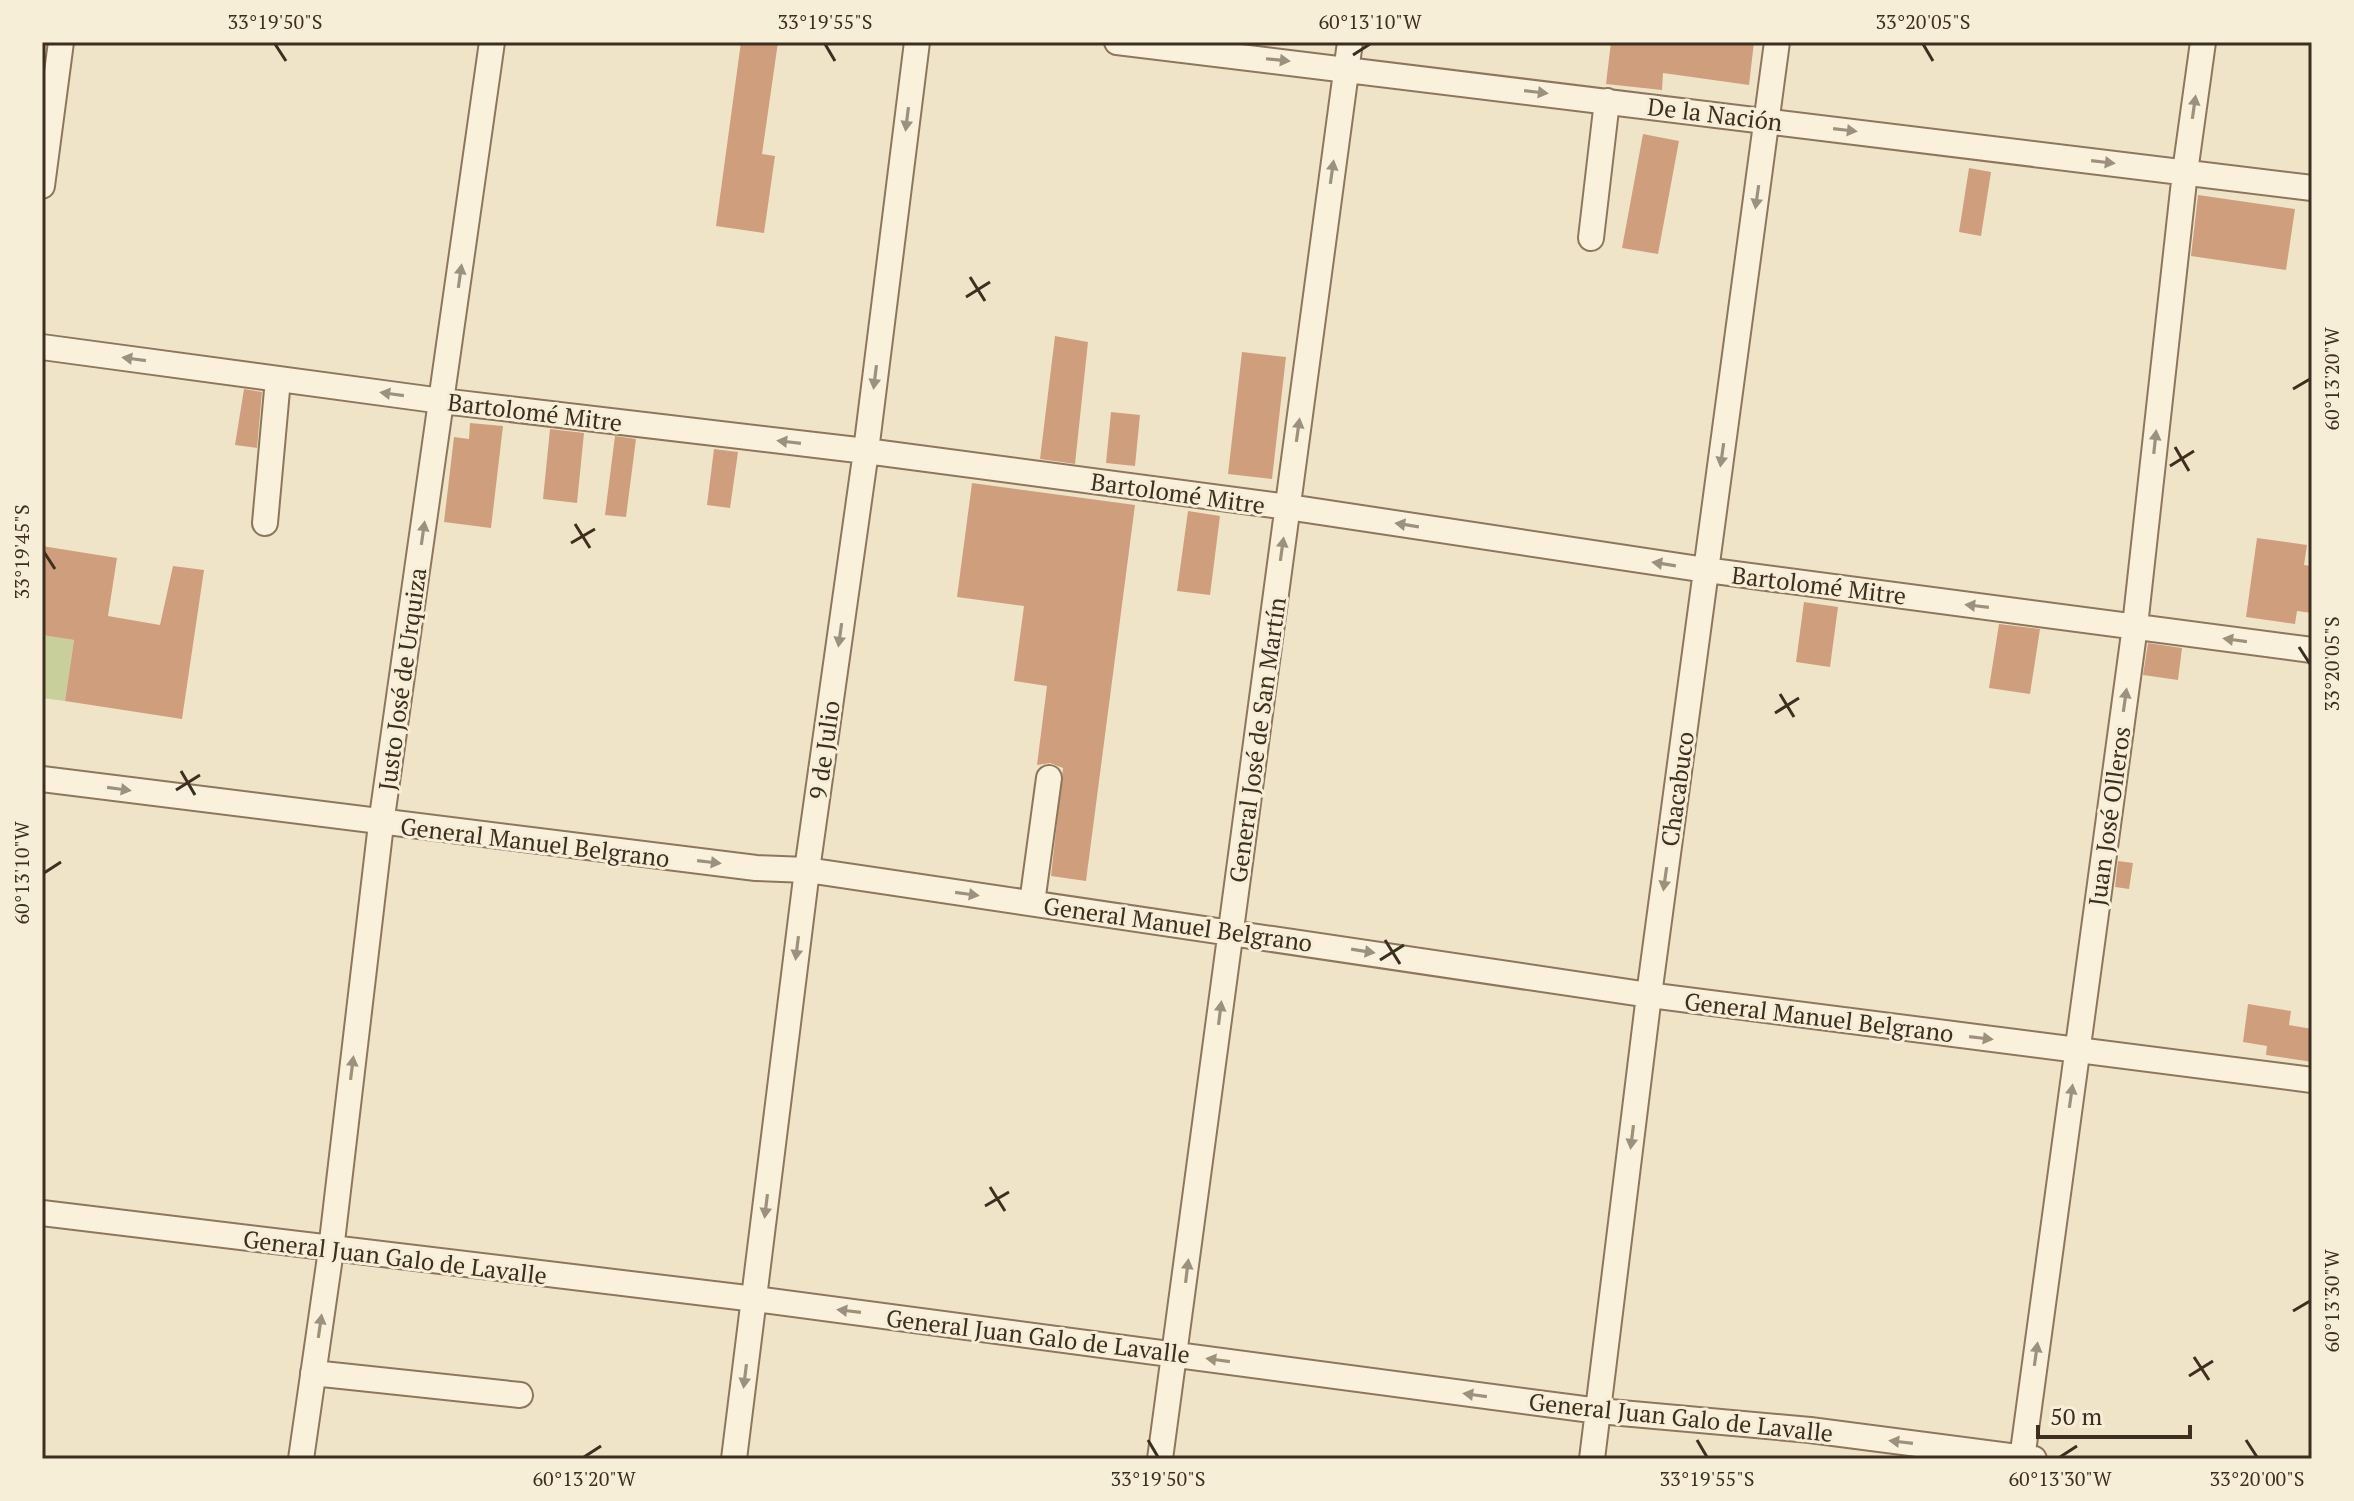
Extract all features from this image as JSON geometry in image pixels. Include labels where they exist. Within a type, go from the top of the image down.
[{"type":"street","points":[[42,186],[61,42]]},
{"type":"street","name":"Justo José de Urquiza","points":[[301,1459],[331,1250],[381,824],[492,42]]},
{"type":"street","name":"9 de Julio","points":[[734,1459],[807,870],[866,451],[917,42]]},
{"type":"street","name":"De la Nación","points":[[1117,42],[2312,188]]},
{"type":"street","name":"General José de San Martín","points":[[1160,1459],[1350,42]]},
{"type":"street","name":"Chacabuco","points":[[1592,1459],[1649,995],[1777,42]]},
{"type":"street","name":"Juan José Olleros","points":[[2026,1459],[2135,626],[2185,172],[2203,42]]},
{"type":"street","points":[[1591,238],[1607,101]]},
{"type":"street","name":"Bartolomé Mitre","points":[[42,347],[442,401],[866,451],[1288,507],[1706,570],[2312,650]]},
{"type":"street","points":[[265,523],[278,379]]},
{"type":"street","points":[[1032,903],[1049,778]]},
{"type":"street","name":"General Manuel Belgrano","points":[[42,779],[381,824],[756,868],[807,870],[1649,995],[2312,1080]]},
{"type":"street","name":"General Juan Galo de Lavalle","points":[[42,1213],[755,1299],[1599,1411],[1810,1430],[2026,1459]]},
{"type":"street","points":[[313,1373],[520,1395]]},
{"type":"green space","points":[[42,635],[74,640],[65,701],[42,698]]},
{"type":"building","points":[[741,42],[778,42],[762,154],[775,156],[764,233],[716,226]]},
{"type":"building","points":[[1611,42],[1754,42],[1749,85],[1663,73],[1662,90],[1606,84]]},
{"type":"building","points":[[1643,134],[1679,141],[1658,254],[1622,248]]},
{"type":"building","points":[[1969,168],[1991,172],[1981,236],[1959,232]]},
{"type":"building","points":[[2198,195],[2295,209],[2286,270],[2191,256]]},
{"type":"building","points":[[1055,336],[1088,342],[1075,464],[1040,459]]},
{"type":"building","points":[[1242,352],[1286,357],[1272,479],[1228,474]]},
{"type":"building","points":[[244,389],[262,392],[257,448],[235,445]]},
{"type":"building","points":[[1111,412],[1140,415],[1135,466],[1106,463]]},
{"type":"building","points":[[470,423],[503,426],[491,528],[444,522],[454,437],[469,439]]},
{"type":"building","points":[[550,429],[584,433],[577,503],[543,499]]},
{"type":"building","points":[[615,436],[636,439],[626,517],[605,515]]},
{"type":"building","points":[[714,449],[738,452],[730,508],[707,505]]},
{"type":"building","points":[[972,483],[1135,505],[1086,881],[1051,876],[1063,768],[1050,763],[1037,765],[1047,686],[1014,681],[1024,606],[957,597]]},
{"type":"building","points":[[1188,511],[1220,516],[1210,595],[1177,591]]},
{"type":"building","points":[[2257,538],[2307,545],[2304,565],[2312,566],[2312,613],[2297,611],[2295,624],[2246,617]]},
{"type":"building","points":[[42,546],[117,558],[108,616],[160,625],[173,566],[204,570],[182,719],[65,701],[74,640],[42,635]]},
{"type":"building","points":[[1804,602],[1838,607],[1830,667],[1796,662]]},
{"type":"building","points":[[1999,624],[2040,629],[2030,694],[1989,688]]},
{"type":"building","points":[[2148,643],[2182,648],[2178,680],[2143,675]]},
{"type":"building","points":[[2118,861],[2133,863],[2129,889],[2115,887]]},
{"type":"building","points":[[2248,1004],[2291,1011],[2289,1025],[2312,1029],[2312,1062],[2266,1055],[2267,1046],[2243,1042]]}]
